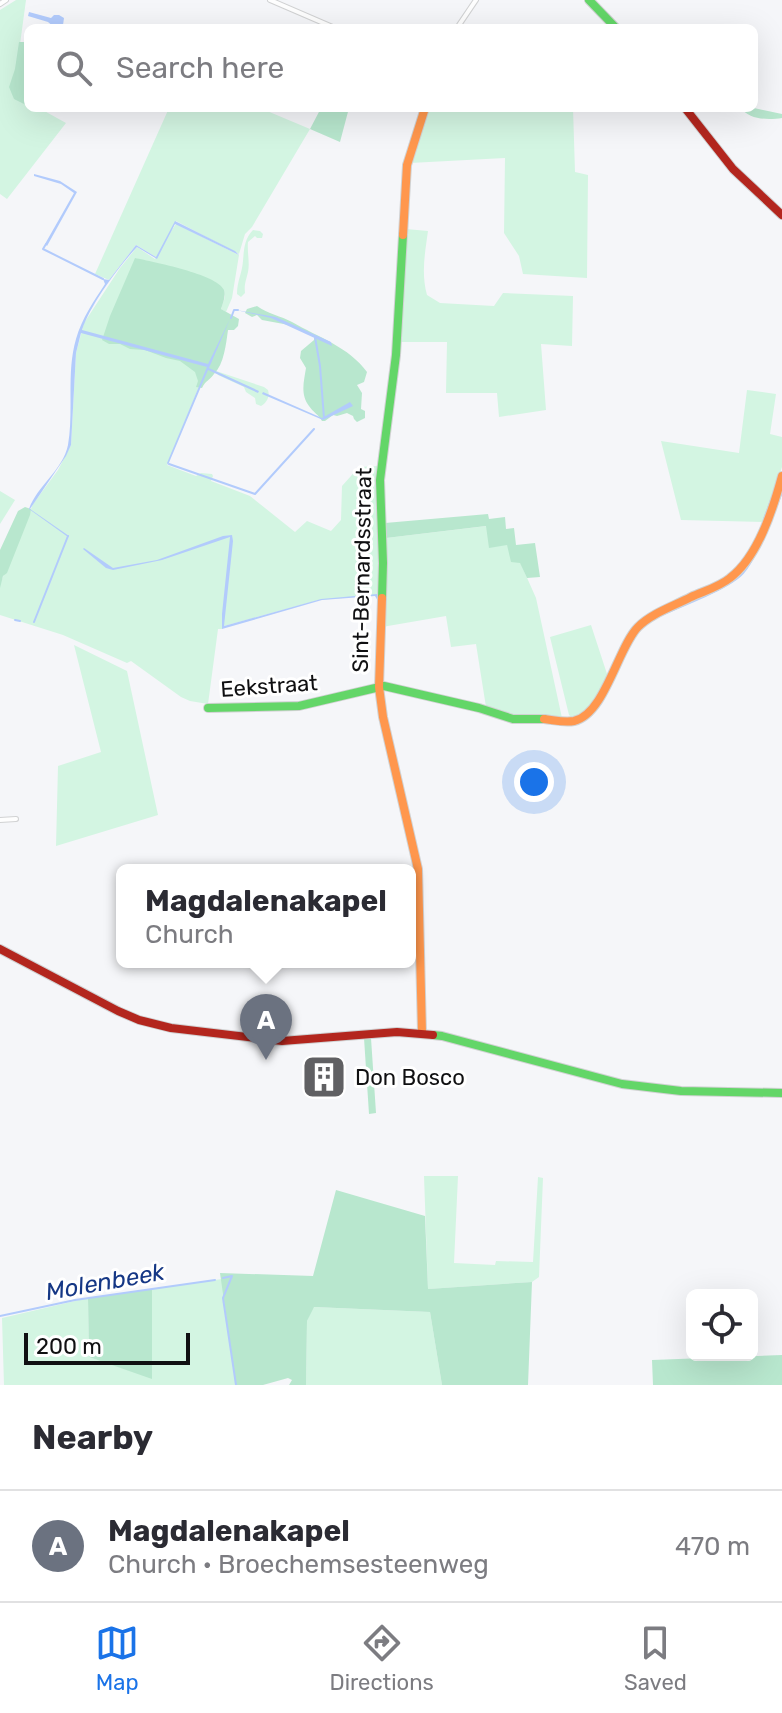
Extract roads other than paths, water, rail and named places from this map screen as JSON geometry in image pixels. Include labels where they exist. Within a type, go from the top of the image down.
[{"type":"street","points":[[0,4],[6,0]]},
{"type":"street","points":[[270,0],[326,24]]},
{"type":"street","points":[[460,24],[476,0]]},
{"type":"street","points":[[589,0],[612,24]]},
{"type":"street","name":"Sint-Bernardsstraat","points":[[422,1033],[418,869],[397,783],[379,687],[383,563],[380,480],[396,355],[406,174],[424,112]]},
{"type":"street","points":[[688,112],[733,169],[782,215]]},
{"type":"street","points":[[379,687],[450,701],[513,719],[579,720],[589,713],[600,697],[636,628],[652,616],[728,580],[742,567],[774,506],[782,476]]},
{"type":"street","name":"Eekstraat","points":[[208,708],[299,706],[379,687]]},
{"type":"street","points":[[0,820],[16,819]]},
{"type":"street","points":[[0,949],[118,1011],[155,1025],[282,1041],[397,1032],[422,1033],[622,1084],[681,1091],[782,1093]]},
{"type":"water","points":[[29,12],[64,18],[63,24],[50,24],[28,16]]},
{"type":"water","points":[[34,174],[60,181],[77,192],[47,246],[45,244],[74,193],[61,184]]},
{"type":"water","points":[[175,221],[239,255],[175,224],[157,259],[137,247],[98,298],[82,330],[208,364],[230,319],[209,368],[259,391],[208,370],[168,465],[207,367],[81,333],[76,353],[71,445],[66,456],[30,509],[68,537],[29,509],[61,462],[68,445],[71,365],[79,331],[105,284],[103,279],[109,280],[136,245],[156,257]]},
{"type":"water","points":[[236,310],[276,317],[331,342],[332,346],[271,318]]},
{"type":"water","points":[[263,392],[322,418],[350,402],[353,406],[323,420]]},
{"type":"water","points":[[232,535],[224,626],[321,599],[377,594],[378,601],[375,596],[322,600],[222,629],[230,537],[162,560],[113,570],[83,549],[113,568],[157,560]]},
{"type":"waterway","points":[[46,244],[43,249],[103,279]]},
{"type":"waterway","points":[[231,318],[234,310],[238,310]]},
{"type":"waterway","points":[[315,337],[324,418]]},
{"type":"waterway","points":[[169,464],[255,494],[314,429]]},
{"type":"waterway","points":[[764,519],[777,484]]},
{"type":"waterway","points":[[772,518],[782,492]]},
{"type":"waterway","points":[[652,619],[736,579],[750,564],[765,534]]},
{"type":"waterway","points":[[34,622],[68,536]]},
{"type":"waterway","points":[[15,620],[20,621]]},
{"type":"waterway","points":[[633,640],[638,630]]},
{"type":"waterway","name":"Molenbeek","points":[[223,1278],[232,1276],[223,1298],[236,1385]]},
{"type":"waterway","name":"Molenbeek","points":[[0,1316],[75,1300],[215,1280]]},
{"type":"place","name":"Magdalenakapel","points":[[266,1060]]},
{"type":"place","name":"Don Bosco","points":[[324,1077]]}]
